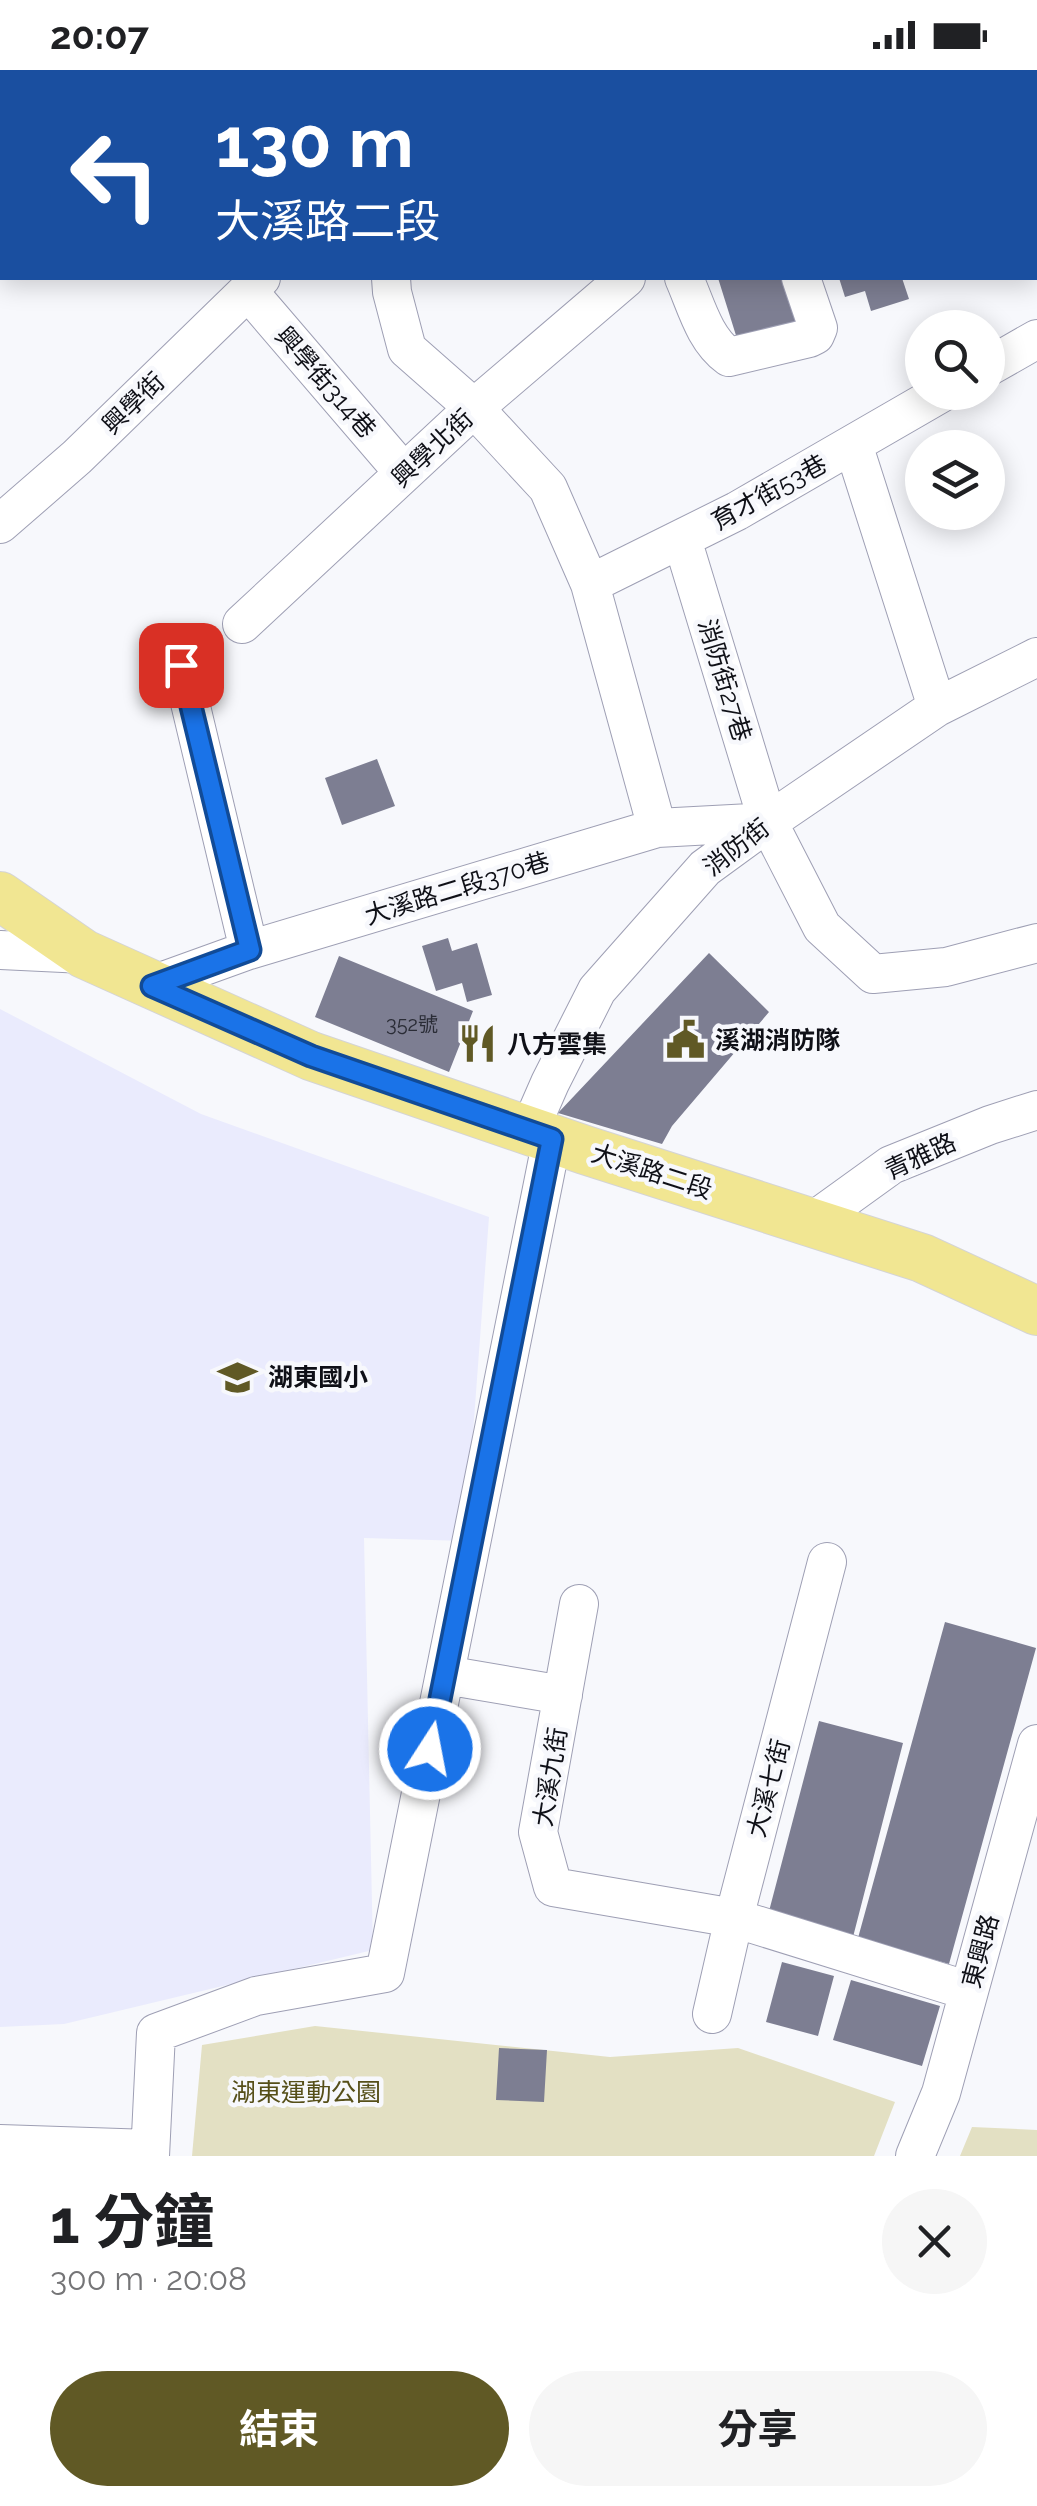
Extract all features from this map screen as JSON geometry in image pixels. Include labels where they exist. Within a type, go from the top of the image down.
[{"type":"main road","name":"大溪路二段","points":[[0,896],[84,954],[311,1056],[540,1135],[922,1258],[1037,1311]]},
{"type":"street","points":[[391,280],[407,348],[474,408],[548,488],[590,584],[657,828]]},
{"type":"street","name":"興學北街","points":[[242,624],[474,408],[624,280]]},
{"type":"street","points":[[685,280],[705,328],[718,350],[729,357],[815,334],[818,328],[803,280]]},
{"type":"street","name":"興學街314巷","points":[[255,284],[404,473]]},
{"type":"street","name":"興學街","points":[[0,524],[77,456],[255,284]]},
{"type":"street","points":[[1005,357],[1037,339]]},
{"type":"street","name":"育才街53巷","points":[[590,584],[737,511],[912,410]]},
{"type":"street","points":[[853,444],[937,707]]},
{"type":"street","name":"消防街27巷","points":[[682,539],[768,822],[822,927],[873,974],[946,967],[1037,943]]},
{"type":"street","name":"消防街","points":[[150,2153],[156,2033],[256,1996],[384,1972],[445,1675],[550,1082],[597,990],[706,868],[937,707],[1037,657]]},
{"type":"street","points":[[181,665],[250,950]]},
{"type":"street","name":"大溪路二段370巷","points":[[152,986],[250,950],[657,828],[768,822]]},
{"type":"street","points":[[0,950],[84,954]]},
{"type":"street","name":"青雅路","points":[[812,1222],[891,1165],[1037,1110]]},
{"type":"street","name":"大溪七街","points":[[712,2014],[827,1562]]},
{"type":"street","name":"大溪九街","points":[[579,1604],[538,1832],[553,1887],[734,1918]]},
{"type":"street","points":[[445,1675],[563,1695]]},
{"type":"street","name":"東興路","points":[[915,2156],[941,2093],[1037,1744]]},
{"type":"street","points":[[734,1918],[969,1991]]},
{"type":"street","points":[[0,2144],[150,2153]]},
{"type":"shaded area","name":"湖東國小","points":[[0,1009],[201,1114],[489,1217],[465,1541],[364,1538],[373,1950],[64,2024],[0,2027]]},
{"type":"green space","name":"湖東運動公園","points":[[315,2026],[610,2057],[738,2048],[895,2102],[874,2156],[192,2156],[202,2045]]},
{"type":"green space","points":[[972,2127],[1037,2130],[1037,2156],[960,2156]]},
{"type":"building","points":[[719,280],[798,280],[811,322],[739,345]]},
{"type":"building","points":[[840,280],[903,280],[909,299],[871,311],[865,291],[845,297]]},
{"type":"building","points":[[377,759],[395,806],[342,825],[325,778]]},
{"type":"building","points":[[448,938],[452,951],[477,943],[492,995],[467,1002],[462,983],[436,991],[422,946]]},
{"type":"building","name":"溪湖消防隊","points":[[709,953],[769,1012],[672,1126],[662,1144],[558,1113]]},
{"type":"building","points":[[339,956],[473,1011],[449,1072],[315,1017]]},
{"type":"building","points":[[945,1622],[1036,1648],[949,1964],[858,1938]]},
{"type":"building","points":[[819,1721],[903,1743],[853,1937],[768,1915]]},
{"type":"building","points":[[782,1962],[834,1976],[818,2036],[766,2022]]},
{"type":"building","points":[[851,1980],[940,2006],[922,2066],[833,2040]]},
{"type":"building","points":[[499,2048],[547,2050],[544,2102],[496,2100]]},
{"type":"place","name":"溪湖消防隊","points":[[685,1040]]},
{"type":"place","name":"八方雲集","points":[[477,1044]]},
{"type":"place","name":"湖東國小","points":[[238,1377]]},
{"type":"route","points":[[181,665],[250,950],[152,986],[311,1056],[552,1139],[430,1749]]}]
